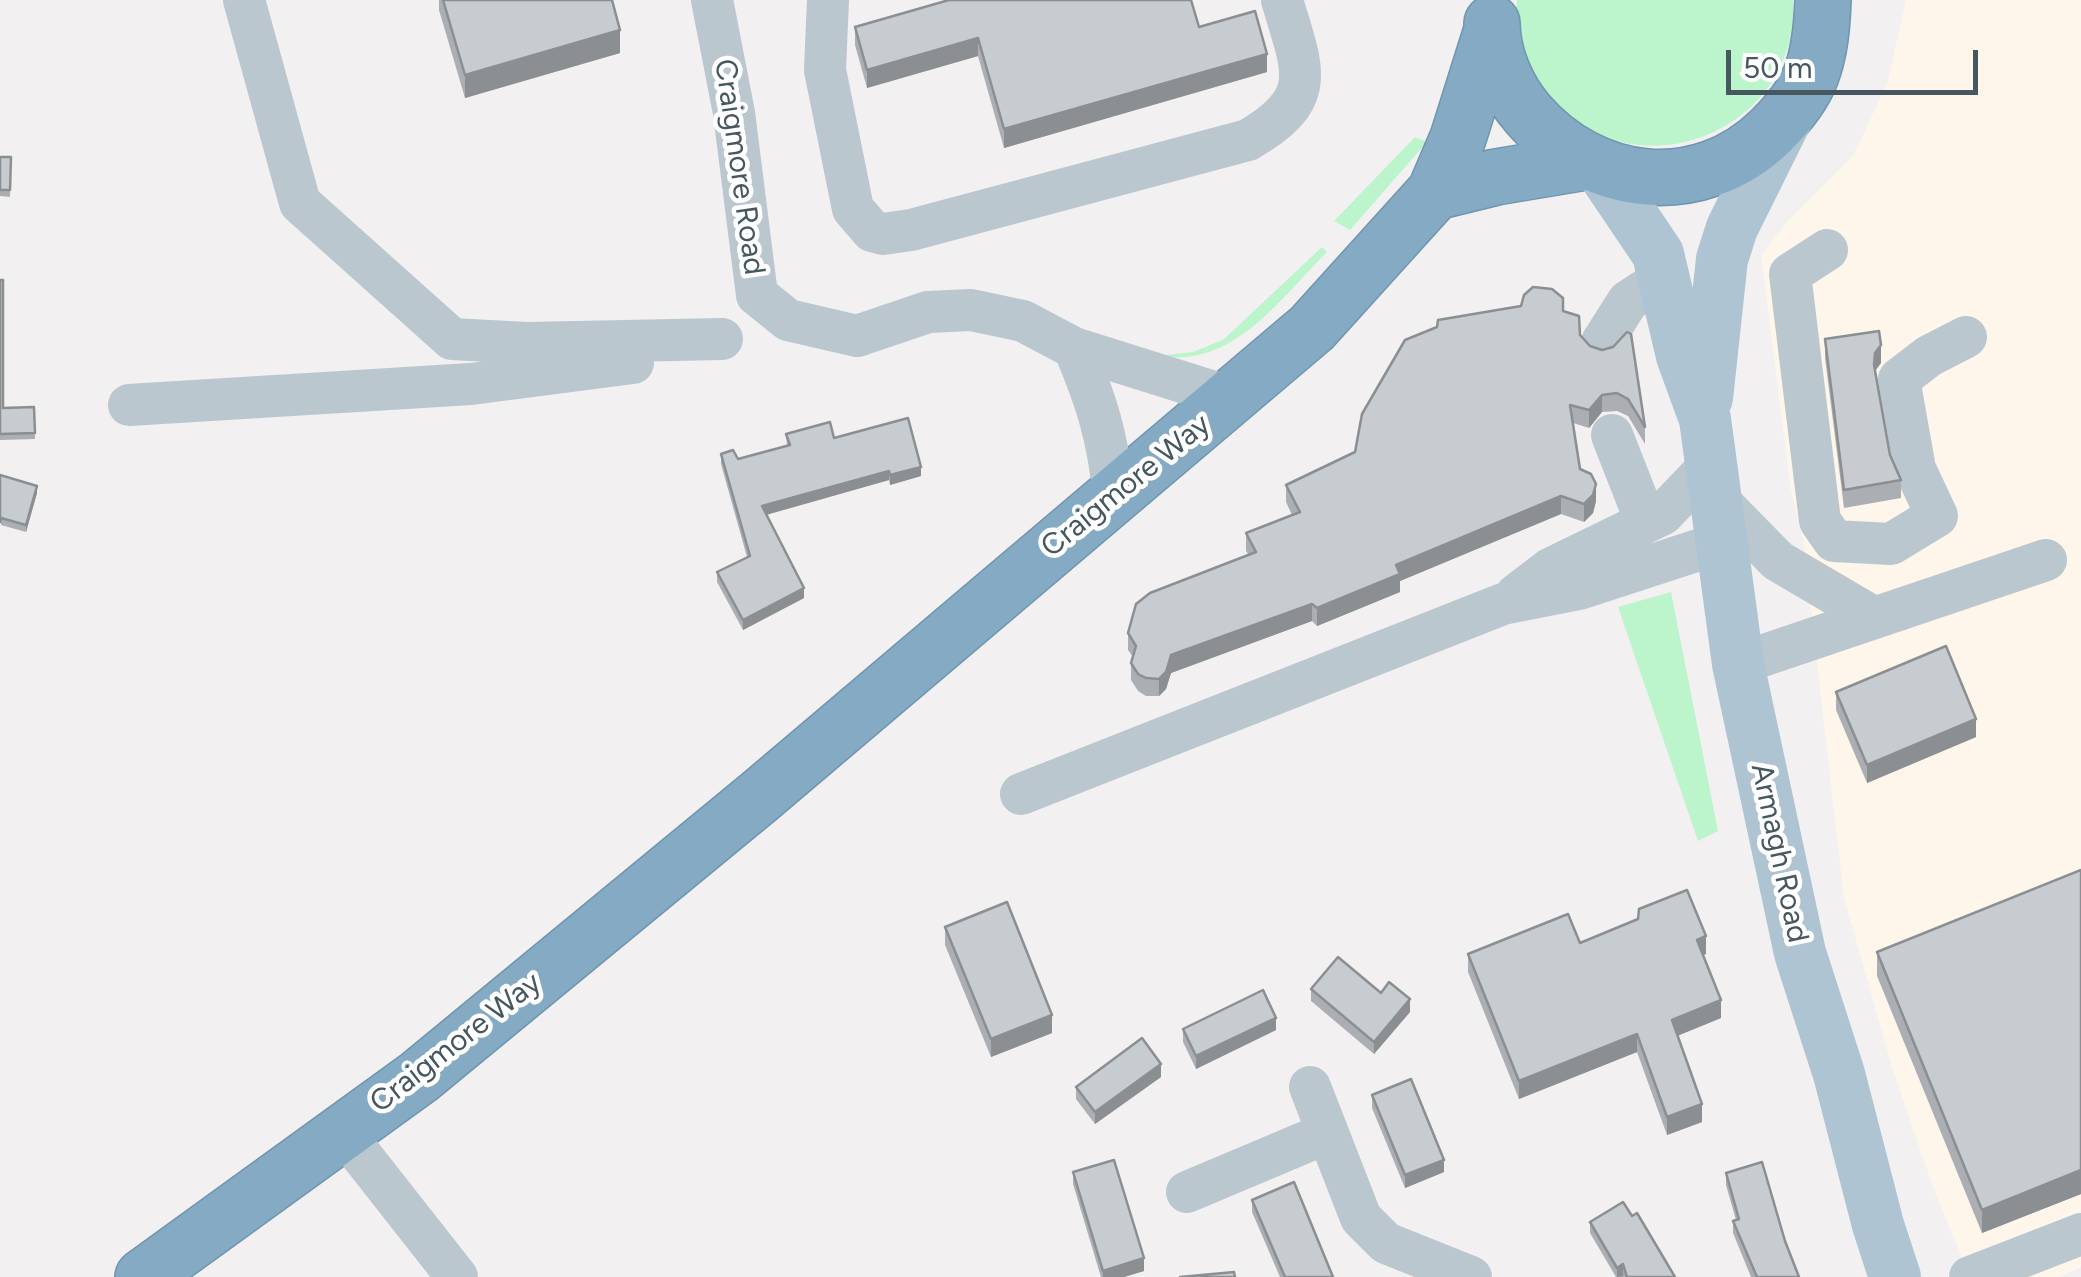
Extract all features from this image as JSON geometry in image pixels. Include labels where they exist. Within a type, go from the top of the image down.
[{"type":"highway","points":[[1492,15],[1500,67],[1517,101],[1548,136],[1593,165],[1629,176],[1673,177],[1716,167],[1756,146],[1788,115],[1810,77],[1828,11]]},
{"type":"highway","name":"Craigmore Way","points":[[143,1277],[419,1077],[779,780],[1312,328],[1435,192],[1458,138],[1492,15]]},
{"type":"highway","points":[[1435,192],[1496,177],[1593,165]]},
{"type":"main road","name":"Armagh Road","points":[[1714,481],[1722,259],[1732,228],[1788,115]]},
{"type":"main road","name":"Armagh Road","points":[[1593,165],[1658,254],[1665,277],[1714,481],[1738,664],[1800,952],[1840,1074],[1895,1277]]},
{"type":"street","points":[[244,0],[300,203],[452,340],[471,384]]},
{"type":"street","name":"Craigmore Road","points":[[712,0],[734,114],[757,296],[788,320]]},
{"type":"street","points":[[828,0],[826,70],[853,210],[872,231],[883,234],[911,230],[1248,140],[1272,126],[1302,86],[1298,53],[1282,0]]},
{"type":"street","points":[[1827,250],[1790,274],[1820,521],[1834,540],[1890,544],[1937,516],[1948,488],[1904,410],[1899,379],[1929,356],[1966,337]]},
{"type":"street","points":[[1602,342],[1628,301],[1665,277]]},
{"type":"street","points":[[129,405],[471,384],[628,364],[788,320],[858,336],[928,312],[971,310],[1023,321],[1074,348],[1233,398]]},
{"type":"street","points":[[452,340],[527,343],[722,339]]},
{"type":"street","points":[[1074,348],[1098,404],[1109,445],[1114,496]]},
{"type":"street","points":[[1612,435],[1646,522]]},
{"type":"street","points":[[1503,604],[1550,569],[1646,522],[1714,481]]},
{"type":"street","points":[[1022,794],[1503,604],[1579,589],[1714,481]]},
{"type":"street","points":[[1714,481],[1778,560],[1874,618]]},
{"type":"street","points":[[1738,664],[2046,560]]},
{"type":"street","points":[[1310,1087],[1361,1218],[1386,1243],[1471,1277]]},
{"type":"street","points":[[343,1132],[458,1277]]},
{"type":"street","points":[[1187,1192],[1326,1133]]},
{"type":"street","points":[[1970,1277],[2081,1234]]},
{"type":"shaded area","points":[[1906,0],[2081,0],[2081,1267],[2058,1277],[1970,1277],[1932,1184],[1892,1067],[1844,898],[1803,538],[1791,491],[1761,255],[1789,220],[1854,155],[1888,81]]},
{"type":"green space","points":[[1517,0],[1793,0],[1787,49],[1767,90],[1735,120],[1696,139],[1653,146],[1610,139],[1570,117],[1538,80],[1528,61],[1519,31]]},
{"type":"green space","points":[[1415,137],[1427,142],[1350,230],[1334,221]]},
{"type":"green space","points":[[1322,247],[1327,252],[1272,310],[1231,342],[1183,357],[1156,356],[1193,352],[1223,340]]},
{"type":"green space","points":[[1671,592],[1718,831],[1698,841],[1618,607]]},
{"type":"building","points":[[443,0],[612,0],[620,30],[465,75]]},
{"type":"building","points":[[949,0],[1191,0],[1199,27],[1255,11],[1267,54],[1004,129],[978,38],[867,70],[855,27]]},
{"type":"building","points":[[0,157],[11,157],[10,190],[0,190]]},
{"type":"building","points":[[0,280],[3,408],[34,407],[35,433],[0,434]]},
{"type":"building","points":[[1533,287],[1552,289],[1563,298],[1563,311],[1579,316],[1580,335],[1590,346],[1602,350],[1613,347],[1627,332],[1631,334],[1645,427],[1628,399],[1617,393],[1602,395],[1589,410],[1570,405],[1580,469],[1591,474],[1596,484],[1593,495],[1584,504],[1561,496],[1396,565],[1400,574],[1317,608],[1312,604],[1171,655],[1166,672],[1159,679],[1138,674],[1131,663],[1136,646],[1128,633],[1136,604],[1150,593],[1256,552],[1246,533],[1300,512],[1286,485],[1355,452],[1362,414],[1405,340],[1437,327],[1438,320],[1521,306],[1524,295]]},
{"type":"building","points":[[1879,331],[1881,345],[1875,353],[1874,365],[1890,455],[1901,480],[1844,490],[1825,339]]},
{"type":"building","points":[[908,418],[921,467],[890,475],[889,471],[762,506],[804,588],[743,620],[717,572],[750,556],[721,454],[733,450],[738,459],[790,445],[786,434],[830,422],[834,438]]},
{"type":"building","points":[[0,475],[37,486],[26,525],[1,518],[0,522]]},
{"type":"building","points":[[1946,646],[1976,719],[1867,765],[1836,692]]},
{"type":"building","points":[[2081,870],[2081,1170],[1982,1210],[1877,952]]},
{"type":"building","points":[[1687,890],[1706,936],[1697,940],[1721,1000],[1672,1020],[1702,1104],[1667,1117],[1637,1034],[1519,1081],[1468,954],[1568,914],[1580,943],[1638,919],[1639,909]]},
{"type":"building","points":[[1007,902],[1052,1015],[991,1039],[945,927]]},
{"type":"building","points":[[1338,957],[1381,993],[1389,982],[1410,999],[1374,1042],[1311,989]]},
{"type":"building","points":[[1263,990],[1276,1018],[1196,1056],[1183,1029]]},
{"type":"building","points":[[1142,1038],[1161,1064],[1095,1112],[1076,1087]]},
{"type":"building","points":[[1411,1079],[1444,1160],[1405,1175],[1372,1095]]},
{"type":"building","points":[[1114,1160],[1144,1258],[1103,1271],[1073,1172]]},
{"type":"building","points":[[1762,1162],[1799,1277],[1757,1277],[1733,1221],[1739,1219],[1726,1173]]},
{"type":"building","points":[[1294,1182],[1333,1277],[1285,1277],[1252,1200]]},
{"type":"building","points":[[1623,1202],[1632,1216],[1637,1213],[1675,1277],[1627,1277],[1623,1264],[1617,1268],[1590,1222]]},
{"type":"building","points":[[1234,1272],[1235,1277],[1180,1277]]}]
